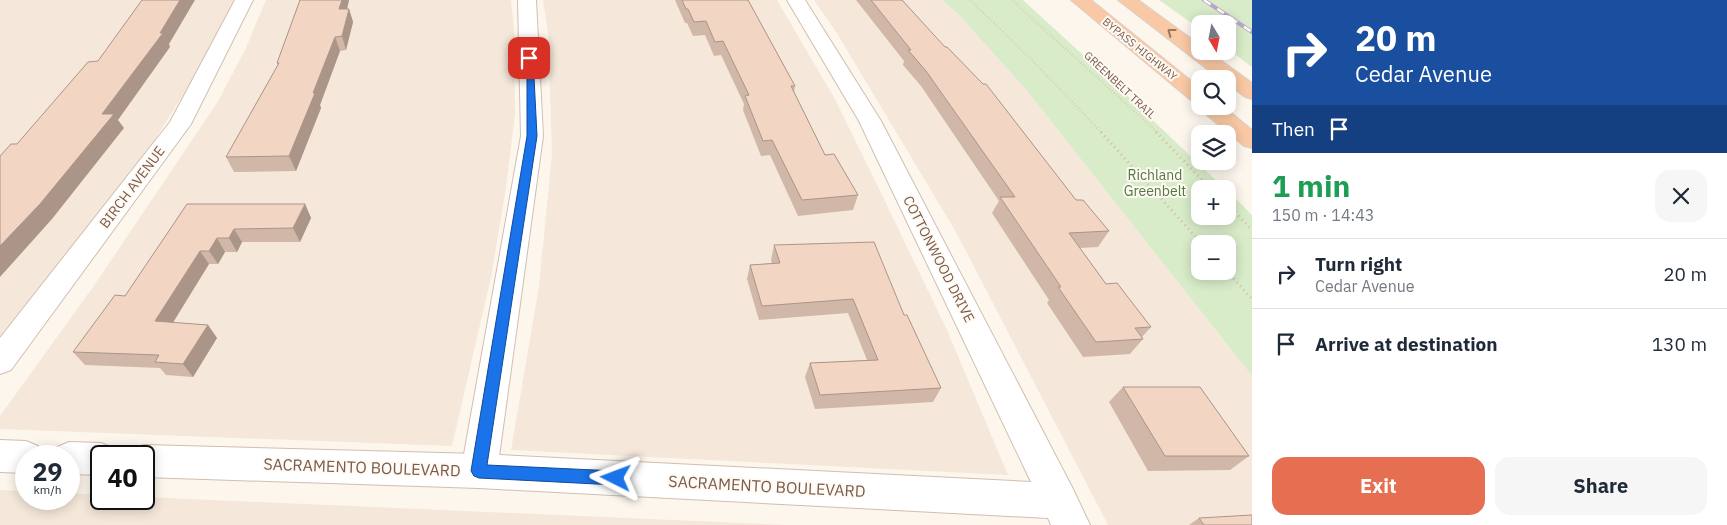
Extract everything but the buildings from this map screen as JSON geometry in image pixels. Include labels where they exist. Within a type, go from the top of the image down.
[{"type":"highway","name":"BYPASS HIGHWAY","points":[[1080,0],[1191,91]]},
{"type":"highway","points":[[1127,0],[1252,93]]},
{"type":"highway","points":[[1220,115],[1252,142]]},
{"type":"street","name":"BIRCH AVENUE","points":[[0,361],[180,124],[244,0]]},
{"type":"street","points":[[479,471],[532,136],[527,0]]},
{"type":"street","name":"COTTONWOOD DRIVE","points":[[796,0],[870,122],[1066,513]]},
{"type":"street","points":[[0,456],[15,457]]},
{"type":"street","name":"SACRAMENTO BOULEVARD","points":[[155,461],[479,471],[1066,513]]},
{"type":"path","points":[[970,0],[997,25],[1122,154],[1194,235]]},
{"type":"path","name":"GREENBELT TRAIL","points":[[1012,0],[1151,126],[1202,180]]},
{"type":"path","points":[[1236,213],[1252,230]]},
{"type":"path","points":[[1235,280],[1252,300]]},
{"type":"shaded area","points":[[0,0],[236,0],[202,65],[145,155],[0,340]]},
{"type":"shaded area","points":[[266,0],[511,0],[514,28],[515,114],[506,188],[491,277],[452,446],[0,429],[0,416],[93,287],[217,103],[245,50]]},
{"type":"shaded area","points":[[543,0],[777,0],[835,99],[882,195],[947,330],[1008,475],[511,450],[539,286],[552,154],[548,32]]},
{"type":"shaded area","points":[[814,0],[942,0],[959,15],[1028,92],[1252,376],[1252,525],[1108,525],[956,232],[838,35]]},
{"type":"shaded area","points":[[0,490],[15,491],[15,510],[80,510],[80,494],[90,494],[90,510],[155,510],[155,497],[787,525],[0,525]]},
{"type":"green space","name":"Richland Greenbelt","points":[[942,0],[1023,0],[1191,157],[1191,170],[1205,170],[1216,180],[1191,180],[1191,225],[1236,225],[1236,199],[1252,215],[1252,376],[1028,92],[959,15]]},
{"type":"green space","points":[[1159,0],[1252,0],[1252,67],[1236,55],[1236,15],[1191,15],[1191,23]]},
{"type":"railway","points":[[1204,0],[1252,32]]},
{"type":"route","points":[[529,58],[532,136],[479,471],[616,478]]}]
